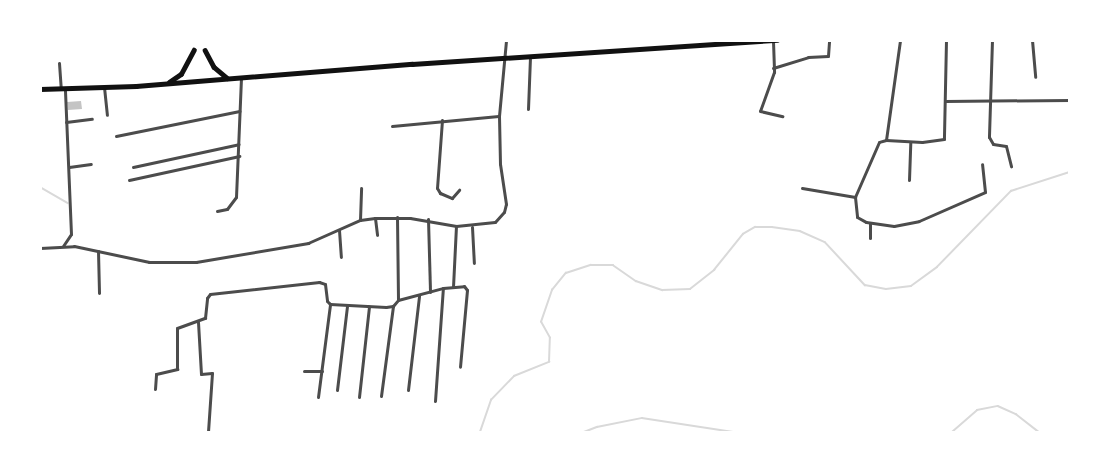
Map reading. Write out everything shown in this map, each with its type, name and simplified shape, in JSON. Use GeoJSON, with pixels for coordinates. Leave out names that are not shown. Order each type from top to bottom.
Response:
{"type":"FeatureCollection","features":[{"type":"Feature","properties":{"kind":"highway"},"geometry":{"type":"LineString","coordinates":[[40,89],[167,84],[530,56],[777,40]]}},
{"type":"Feature","properties":{"kind":"highway"},"geometry":{"type":"LineString","coordinates":[[167,84],[181,74],[194,50]]}},
{"type":"Feature","properties":{"kind":"highway"},"geometry":{"type":"LineString","coordinates":[[205,50],[214,67],[228,79]]}},
{"type":"Feature","properties":{"kind":"street"},"geometry":{"type":"LineString","coordinates":[[40,248],[63,247],[98,251],[149,262],[196,262],[308,243],[360,220],[397,217],[428,219],[456,226],[472,227],[495,222],[504,212],[499,116],[506,40]]}},
{"type":"Feature","properties":{"kind":"street"},"geometry":{"type":"LineString","coordinates":[[773,68],[808,57],[828,56],[829,40]]}},
{"type":"Feature","properties":{"kind":"street"},"geometry":{"type":"LineString","coordinates":[[886,140],[900,40]]}},
{"type":"Feature","properties":{"kind":"street"},"geometry":{"type":"LineString","coordinates":[[946,40],[944,139],[879,142],[855,197],[858,217],[870,223],[894,226],[908,224],[985,192],[982,164]]}},
{"type":"Feature","properties":{"kind":"street"},"geometry":{"type":"LineString","coordinates":[[992,40],[990,140],[993,144],[1006,146],[1011,166]]}},
{"type":"Feature","properties":{"kind":"street"},"geometry":{"type":"LineString","coordinates":[[1032,40],[1035,77]]}},
{"type":"Feature","properties":{"kind":"street"},"geometry":{"type":"LineString","coordinates":[[773,41],[771,86],[760,111],[782,116]]}},
{"type":"Feature","properties":{"kind":"street"},"geometry":{"type":"LineString","coordinates":[[528,109],[530,56]]}},
{"type":"Feature","properties":{"kind":"street"},"geometry":{"type":"LineString","coordinates":[[59,63],[66,122],[71,234],[63,247]]}},
{"type":"Feature","properties":{"kind":"street"},"geometry":{"type":"LineString","coordinates":[[217,211],[227,209],[236,197],[241,77]]}},
{"type":"Feature","properties":{"kind":"street"},"geometry":{"type":"LineString","coordinates":[[104,87],[107,115]]}},
{"type":"Feature","properties":{"kind":"street"},"geometry":{"type":"LineString","coordinates":[[945,101],[1070,100]]}},
{"type":"Feature","properties":{"kind":"street"},"geometry":{"type":"LineString","coordinates":[[116,136],[240,111]]}},
{"type":"Feature","properties":{"kind":"street"},"geometry":{"type":"LineString","coordinates":[[392,126],[499,116]]}},
{"type":"Feature","properties":{"kind":"street"},"geometry":{"type":"LineString","coordinates":[[66,122],[92,119]]}},
{"type":"Feature","properties":{"kind":"street"},"geometry":{"type":"LineString","coordinates":[[442,120],[437,188],[440,193],[451,198],[459,190]]}},
{"type":"Feature","properties":{"kind":"street"},"geometry":{"type":"LineString","coordinates":[[909,180],[910,142]]}},
{"type":"Feature","properties":{"kind":"street"},"geometry":{"type":"LineString","coordinates":[[133,167],[239,144]]}},
{"type":"Feature","properties":{"kind":"street"},"geometry":{"type":"LineString","coordinates":[[129,180],[239,156]]}},
{"type":"Feature","properties":{"kind":"street"},"geometry":{"type":"LineString","coordinates":[[69,167],[91,164]]}},
{"type":"Feature","properties":{"kind":"street"},"geometry":{"type":"LineString","coordinates":[[360,220],[361,188]]}},
{"type":"Feature","properties":{"kind":"street"},"geometry":{"type":"LineString","coordinates":[[802,188],[855,197]]}},
{"type":"Feature","properties":{"kind":"street"},"geometry":{"type":"LineString","coordinates":[[397,217],[398,300]]}},
{"type":"Feature","properties":{"kind":"street"},"geometry":{"type":"LineString","coordinates":[[375,218],[377,235]]}},
{"type":"Feature","properties":{"kind":"street"},"geometry":{"type":"LineString","coordinates":[[428,219],[430,292]]}},
{"type":"Feature","properties":{"kind":"street"},"geometry":{"type":"LineString","coordinates":[[870,223],[870,238]]}},
{"type":"Feature","properties":{"kind":"street"},"geometry":{"type":"LineString","coordinates":[[453,287],[456,226]]}},
{"type":"Feature","properties":{"kind":"street"},"geometry":{"type":"LineString","coordinates":[[472,227],[474,263]]}},
{"type":"Feature","properties":{"kind":"street"},"geometry":{"type":"LineString","coordinates":[[339,230],[341,257]]}},
{"type":"Feature","properties":{"kind":"street"},"geometry":{"type":"LineString","coordinates":[[98,251],[99,293]]}},
{"type":"Feature","properties":{"kind":"street"},"geometry":{"type":"LineString","coordinates":[[155,389],[156,374],[177,369],[177,328],[198,322],[207,316],[207,298],[218,293],[319,282],[325,284],[328,303],[318,397]]}},
{"type":"Feature","properties":{"kind":"street"},"geometry":{"type":"LineString","coordinates":[[381,396],[393,306],[398,300],[443,288],[464,286],[467,290],[460,367]]}},
{"type":"Feature","properties":{"kind":"street"},"geometry":{"type":"LineString","coordinates":[[435,401],[443,288]]}},
{"type":"Feature","properties":{"kind":"street"},"geometry":{"type":"LineString","coordinates":[[408,390],[418,296]]}},
{"type":"Feature","properties":{"kind":"street"},"geometry":{"type":"LineString","coordinates":[[328,303],[347,306],[393,306]]}},
{"type":"Feature","properties":{"kind":"street"},"geometry":{"type":"LineString","coordinates":[[337,390],[347,306]]}},
{"type":"Feature","properties":{"kind":"street"},"geometry":{"type":"LineString","coordinates":[[359,397],[369,307]]}},
{"type":"Feature","properties":{"kind":"street"},"geometry":{"type":"LineString","coordinates":[[198,322],[201,374],[212,373],[208,432]]}},
{"type":"Feature","properties":{"kind":"street"},"geometry":{"type":"LineString","coordinates":[[304,371],[322,370]]}},
{"type":"Feature","properties":{"kind":"building"},"geometry":{"type":"Polygon","coordinates":[[[81,101],[82,109],[68,110],[67,102],[81,101]]]}},
{"type":"Feature","properties":{"kind":"waterway"},"geometry":{"type":"LineString","coordinates":[[480,432],[491,400],[514,376],[549,362],[550,338],[541,322],[552,290],[566,273],[591,265],[613,265],[636,281],[662,290],[690,289],[714,270],[743,234],[755,227],[772,227],[800,231],[825,242],[865,285],[886,289],[911,286],[937,267],[1011,191],[1070,172]]}},
{"type":"Feature","properties":{"kind":"waterway"},"geometry":{"type":"LineString","coordinates":[[40,187],[68,203]]}},
{"type":"Feature","properties":{"kind":"waterway"},"geometry":{"type":"LineString","coordinates":[[952,432],[977,410],[998,406],[1016,414],[1039,432]]}},
{"type":"Feature","properties":{"kind":"waterway"},"geometry":{"type":"LineString","coordinates":[[584,432],[597,427],[642,418],[733,432]]}}]}
